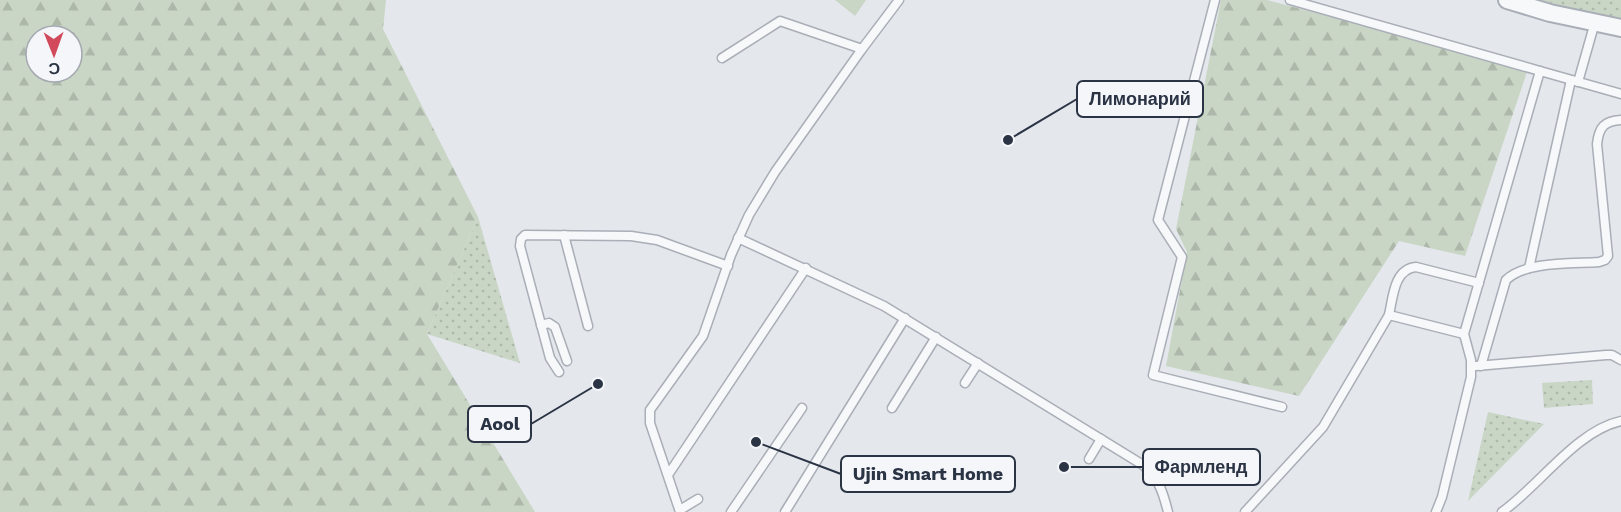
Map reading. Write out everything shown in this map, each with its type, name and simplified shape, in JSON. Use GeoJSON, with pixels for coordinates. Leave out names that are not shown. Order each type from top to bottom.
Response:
{"type":"FeatureCollection","features":[{"type":"Feature","properties":{"kind":"street"},"geometry":{"type":"LineString","coordinates":[[1507,0],[1550,13],[1621,28]]}},
{"type":"Feature","properties":{"kind":"lane"},"geometry":{"type":"LineString","coordinates":[[698,499],[680,511],[650,423],[651,410],[703,336],[738,238],[775,172],[899,0]]}},
{"type":"Feature","properties":{"kind":"lane"},"geometry":{"type":"LineString","coordinates":[[1215,0],[1158,220],[1182,257],[1153,375],[1282,407]]}},
{"type":"Feature","properties":{"kind":"lane"},"geometry":{"type":"LineString","coordinates":[[1290,0],[1621,94]]}},
{"type":"Feature","properties":{"kind":"lane"},"geometry":{"type":"LineString","coordinates":[[722,58],[780,21],[862,50]]}},
{"type":"Feature","properties":{"kind":"lane"},"geometry":{"type":"LineString","coordinates":[[1529,268],[1574,81],[1595,22]]}},
{"type":"Feature","properties":{"kind":"lane"},"geometry":{"type":"LineString","coordinates":[[1436,512],[1445,486],[1471,377],[1464,334],[1540,71]]}},
{"type":"Feature","properties":{"kind":"lane"},"geometry":{"type":"LineString","coordinates":[[1481,366],[1506,280],[1514,273],[1529,268],[1599,262],[1608,256],[1597,144],[1598,134],[1603,126],[1610,120],[1621,120]]}},
{"type":"Feature","properties":{"kind":"lane"},"geometry":{"type":"LineString","coordinates":[[559,372],[551,361],[541,325],[520,242],[523,237],[529,234],[648,238],[728,266]]}},
{"type":"Feature","properties":{"kind":"lane"},"geometry":{"type":"LineString","coordinates":[[564,235],[588,326]]}},
{"type":"Feature","properties":{"kind":"lane"},"geometry":{"type":"LineString","coordinates":[[738,238],[874,300],[1143,465],[1153,473],[1163,489],[1168,512]]}},
{"type":"Feature","properties":{"kind":"lane"},"geometry":{"type":"LineString","coordinates":[[1245,512],[1323,427],[1389,315],[1401,273],[1407,268],[1416,267],[1479,283]]}},
{"type":"Feature","properties":{"kind":"lane"},"geometry":{"type":"LineString","coordinates":[[668,475],[806,268]]}},
{"type":"Feature","properties":{"kind":"lane"},"geometry":{"type":"LineString","coordinates":[[1389,315],[1464,334]]}},
{"type":"Feature","properties":{"kind":"lane"},"geometry":{"type":"LineString","coordinates":[[785,512],[905,318]]}},
{"type":"Feature","properties":{"kind":"lane"},"geometry":{"type":"LineString","coordinates":[[541,325],[549,323],[555,327],[567,361]]}},
{"type":"Feature","properties":{"kind":"lane"},"geometry":{"type":"LineString","coordinates":[[892,408],[936,337]]}},
{"type":"Feature","properties":{"kind":"lane"},"geometry":{"type":"LineString","coordinates":[[1471,367],[1606,355],[1612,355],[1621,360]]}},
{"type":"Feature","properties":{"kind":"lane"},"geometry":{"type":"LineString","coordinates":[[965,383],[978,363]]}},
{"type":"Feature","properties":{"kind":"lane"},"geometry":{"type":"LineString","coordinates":[[731,512],[802,408]]}},
{"type":"Feature","properties":{"kind":"lane"},"geometry":{"type":"LineString","coordinates":[[1502,512],[1587,436],[1602,427],[1621,421]]}},
{"type":"Feature","properties":{"kind":"lane"},"geometry":{"type":"LineString","coordinates":[[1089,459],[1101,439]]}},
{"type":"Feature","properties":{"kind":"green space"},"geometry":{"type":"Polygon","coordinates":[[[0,0],[386,0],[383,29],[478,217],[427,334],[535,512],[0,512],[0,0]]]}},
{"type":"Feature","properties":{"kind":"green space"},"geometry":{"type":"Polygon","coordinates":[[[835,0],[866,0],[855,16],[835,0]]]}},
{"type":"Feature","properties":{"kind":"green space"},"geometry":{"type":"Polygon","coordinates":[[[1221,0],[1267,0],[1528,69],[1465,256],[1399,241],[1299,396],[1166,366],[1187,252],[1176,229],[1221,0]]]}},
{"type":"Feature","properties":{"kind":"green space"},"geometry":{"type":"Polygon","coordinates":[[[1538,0],[1621,0],[1621,20],[1538,0]]]}},
{"type":"Feature","properties":{"kind":"green space"},"geometry":{"type":"Polygon","coordinates":[[[478,217],[520,363],[427,334],[478,217]]]}},
{"type":"Feature","properties":{"kind":"green space"},"geometry":{"type":"Polygon","coordinates":[[[1592,380],[1593,404],[1544,408],[1542,383],[1592,380]]]}},
{"type":"Feature","properties":{"kind":"green space"},"geometry":{"type":"Polygon","coordinates":[[[1488,412],[1544,424],[1468,501],[1488,412]]]}},
{"type":"Feature","properties":{"kind":"place","name":"Лимонарий"},"geometry":{"type":"Point","coordinates":[1008,140]}},
{"type":"Feature","properties":{"kind":"place","name":"Aool"},"geometry":{"type":"Point","coordinates":[598,384]}},
{"type":"Feature","properties":{"kind":"place","name":"Ujin Smart Home"},"geometry":{"type":"Point","coordinates":[756,442]}},
{"type":"Feature","properties":{"kind":"place","name":"Фармленд"},"geometry":{"type":"Point","coordinates":[1064,467]}}]}
